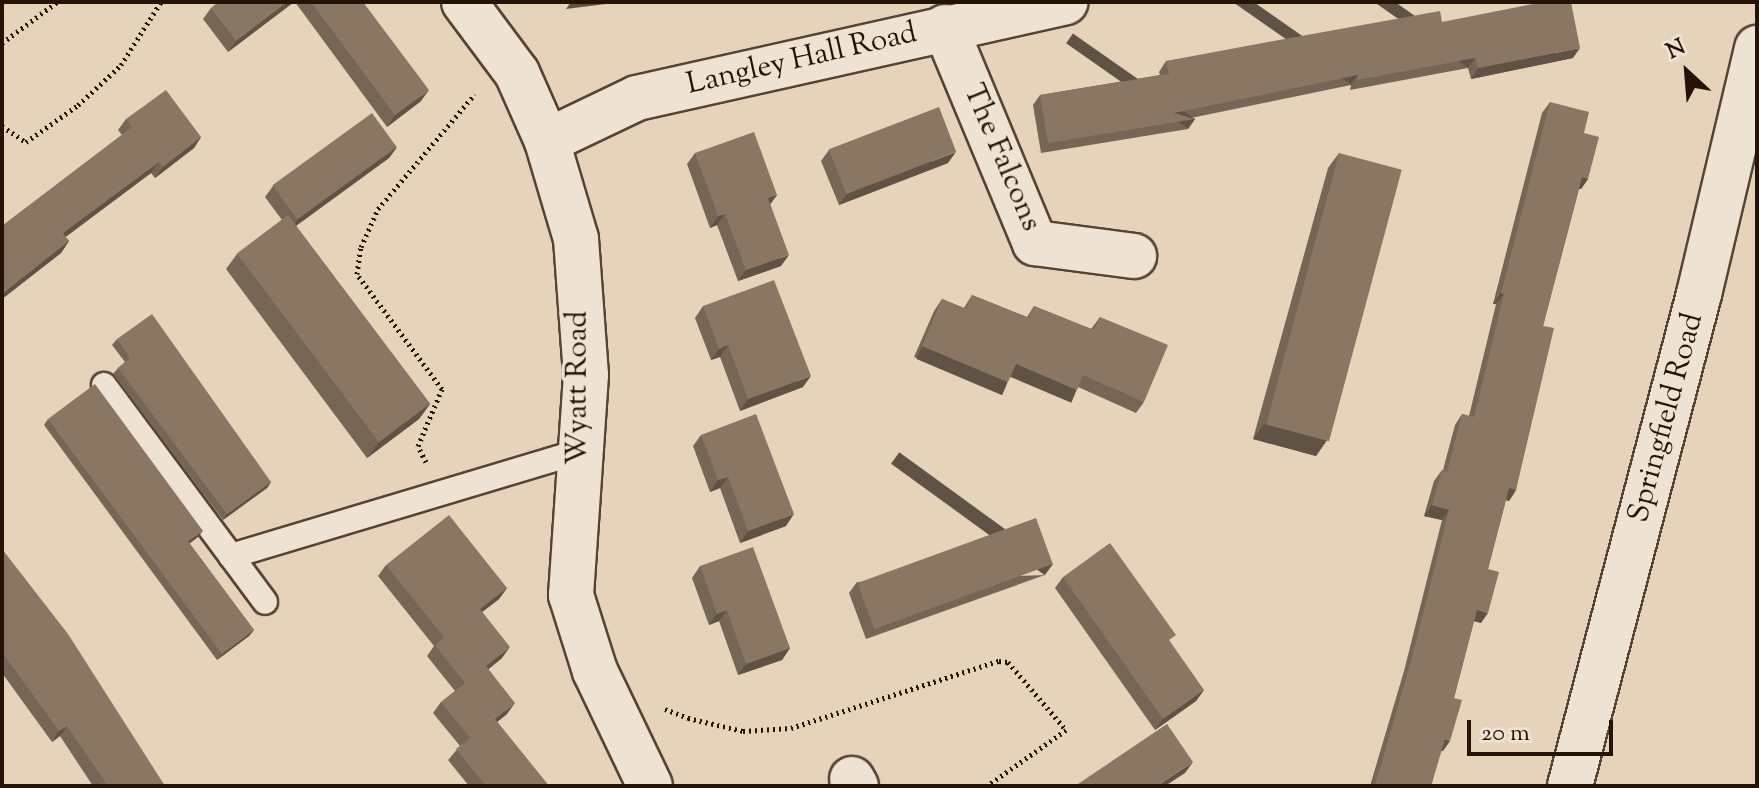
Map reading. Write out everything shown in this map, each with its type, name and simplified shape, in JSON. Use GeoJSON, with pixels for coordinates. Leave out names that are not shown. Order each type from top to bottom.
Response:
{"type":"FeatureCollection","features":[{"type":"Feature","properties":{"kind":"street","name":"Wyatt Road"},"geometry":{"type":"LineString","coordinates":[[464,2],[517,73],[547,141],[576,239],[586,375],[571,595],[595,671],[650,786]]}},
{"type":"Feature","properties":{"kind":"street","name":"Langley Hall Road"},"geometry":{"type":"LineString","coordinates":[[547,141],[637,98],[1065,2]]}},
{"type":"Feature","properties":{"kind":"street","name":"The Falcons"},"geometry":{"type":"LineString","coordinates":[[945,27],[1035,243],[1134,256]]}},
{"type":"Feature","properties":{"kind":"street","name":"Springfield Road"},"geometry":{"type":"LineString","coordinates":[[1570,786],[1699,294],[1757,48]]}},
{"type":"Feature","properties":{"kind":"lane"},"geometry":{"type":"LineString","coordinates":[[104,385],[265,602]]}},
{"type":"Feature","properties":{"kind":"lane"},"geometry":{"type":"LineString","coordinates":[[231,556],[581,451]]}},
{"type":"Feature","properties":{"kind":"path"},"geometry":{"type":"LineString","coordinates":[[2,43],[57,2]]}},
{"type":"Feature","properties":{"kind":"path"},"geometry":{"type":"LineString","coordinates":[[2,126],[26,142],[78,105],[121,65],[161,2]]}},
{"type":"Feature","properties":{"kind":"path"},"geometry":{"type":"LineString","coordinates":[[443,492],[418,446],[442,389],[357,274],[361,247],[378,209],[506,58]]}},
{"type":"Feature","properties":{"kind":"path"},"geometry":{"type":"LineString","coordinates":[[661,707],[688,718],[743,731],[791,728],[999,661],[1008,662],[1066,730],[987,786]]}},
{"type":"Feature","properties":{"kind":"building"},"geometry":{"type":"Polygon","coordinates":[[[218,2],[287,2],[236,41],[211,8],[218,2]]]}},
{"type":"Feature","properties":{"kind":"building"},"geometry":{"type":"Polygon","coordinates":[[[311,2],[363,2],[429,90],[395,115],[311,2]]]}},
{"type":"Feature","properties":{"kind":"building"},"geometry":{"type":"Polygon","coordinates":[[[1543,2],[1571,2],[1580,48],[1478,68],[1475,58],[1357,80],[1358,75],[1174,113],[1195,119],[1048,143],[1040,95],[1169,74],[1166,61],[1268,42],[1440,11],[1442,22],[1543,2]]]}},
{"type":"Feature","properties":{"kind":"building"},"geometry":{"type":"Polygon","coordinates":[[[166,90],[201,137],[163,167],[159,162],[63,233],[69,241],[2,294],[2,226],[132,127],[126,119],[166,90]]]}},
{"type":"Feature","properties":{"kind":"building"},"geometry":{"type":"Polygon","coordinates":[[[1550,102],[1589,112],[1584,133],[1599,137],[1588,179],[1582,177],[1543,326],[1554,328],[1516,490],[1509,488],[1488,569],[1499,572],[1488,613],[1477,610],[1454,698],[1462,700],[1450,741],[1445,739],[1431,786],[1375,785],[1411,661],[1449,510],[1432,505],[1442,470],[1447,472],[1462,414],[1474,417],[1504,294],[1501,293],[1550,102]]]}},
{"type":"Feature","properties":{"kind":"building"},"geometry":{"type":"Polygon","coordinates":[[[939,107],[956,152],[846,194],[829,149],[939,107]]]}},
{"type":"Feature","properties":{"kind":"building"},"geometry":{"type":"Polygon","coordinates":[[[372,113],[397,147],[297,219],[272,185],[372,113]]]}},
{"type":"Feature","properties":{"kind":"building"},"geometry":{"type":"Polygon","coordinates":[[[754,132],[777,195],[768,198],[789,255],[746,270],[725,214],[718,216],[695,153],[754,132]]]}},
{"type":"Feature","properties":{"kind":"building"},"geometry":{"type":"Polygon","coordinates":[[[1339,153],[1402,170],[1329,441],[1266,424],[1339,153]]]}},
{"type":"Feature","properties":{"kind":"building"},"geometry":{"type":"Polygon","coordinates":[[[288,215],[430,403],[379,442],[237,254],[288,215]]]}},
{"type":"Feature","properties":{"kind":"building"},"geometry":{"type":"Polygon","coordinates":[[[774,280],[811,376],[748,399],[728,345],[719,349],[703,306],[774,280]]]}},
{"type":"Feature","properties":{"kind":"building"},"geometry":{"type":"Polygon","coordinates":[[[972,295],[1029,318],[1034,306],[1094,330],[1100,317],[1168,345],[1144,402],[1083,375],[1077,390],[1016,364],[1008,382],[922,346],[942,299],[966,309],[972,295]]]}},
{"type":"Feature","properties":{"kind":"building"},"geometry":{"type":"Polygon","coordinates":[[[152,314],[271,482],[227,514],[118,368],[130,358],[117,339],[152,314]]]}},
{"type":"Feature","properties":{"kind":"building"},"geometry":{"type":"Polygon","coordinates":[[[95,384],[203,531],[188,541],[254,630],[222,654],[48,419],[95,384]]]}},
{"type":"Feature","properties":{"kind":"building"},"geometry":{"type":"Polygon","coordinates":[[[756,414],[794,514],[748,531],[728,477],[718,480],[701,435],[756,414]]]}},
{"type":"Feature","properties":{"kind":"building"},"geometry":{"type":"Polygon","coordinates":[[[449,515],[507,588],[480,609],[510,647],[486,666],[515,703],[495,719],[549,786],[486,786],[456,749],[470,738],[441,702],[465,683],[435,645],[444,637],[386,565],[449,515]]]}},
{"type":"Feature","properties":{"kind":"building"},"geometry":{"type":"Polygon","coordinates":[[[1036,518],[1053,564],[874,629],[857,583],[1036,518]]]}},
{"type":"Feature","properties":{"kind":"building"},"geometry":{"type":"Polygon","coordinates":[[[1110,543],[1176,635],[1169,640],[1204,690],[1163,719],[1063,577],[1110,543]]]}},
{"type":"Feature","properties":{"kind":"building"},"geometry":{"type":"Polygon","coordinates":[[[753,547],[790,648],[746,664],[727,610],[717,614],[700,566],[753,547]]]}},
{"type":"Feature","properties":{"kind":"building"},"geometry":{"type":"Polygon","coordinates":[[[2,549],[68,634],[165,786],[108,786],[67,726],[59,731],[2,652],[2,549]]]}},
{"type":"Feature","properties":{"kind":"building"},"geometry":{"type":"Polygon","coordinates":[[[1167,724],[1193,762],[1157,786],[1075,786],[1167,724]]]}}]}
